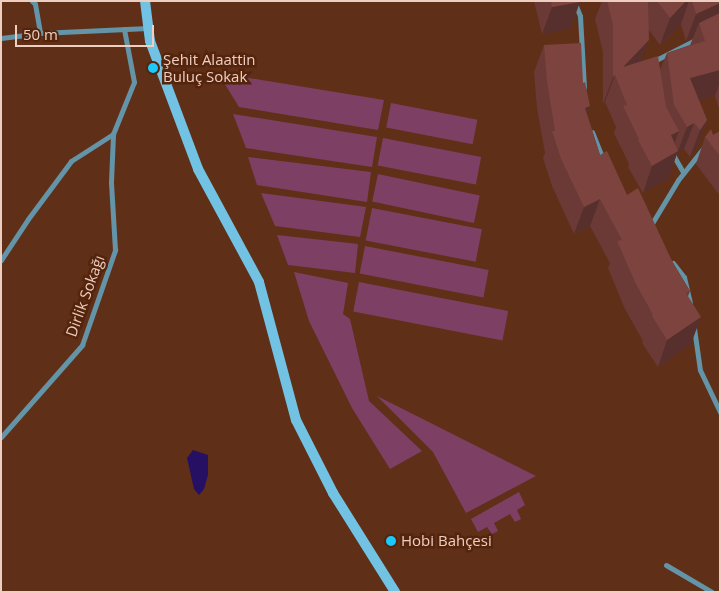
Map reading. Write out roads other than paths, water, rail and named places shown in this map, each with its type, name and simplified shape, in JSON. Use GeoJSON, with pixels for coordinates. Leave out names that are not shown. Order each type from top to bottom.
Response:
{"type":"FeatureCollection","features":[{"type":"Feature","properties":{"kind":"street"},"geometry":{"type":"LineString","coordinates":[[32,1],[35,4],[40,34]]}},
{"type":"Feature","properties":{"kind":"street"},"geometry":{"type":"LineString","coordinates":[[145,1],[150,41],[198,169],[260,282],[296,420],[334,494],[395,592]]}},
{"type":"Feature","properties":{"kind":"street"},"geometry":{"type":"LineString","coordinates":[[574,1],[580,16],[584,90]]}},
{"type":"Feature","properties":{"kind":"street"},"geometry":{"type":"LineString","coordinates":[[1,38],[148,28]]}},
{"type":"Feature","properties":{"kind":"street","name":"Dirlik Sokağı"},"geometry":{"type":"LineString","coordinates":[[1,437],[82,345],[115,250],[111,182],[113,134],[134,82],[124,29]]}},
{"type":"Feature","properties":{"kind":"street"},"geometry":{"type":"LineString","coordinates":[[650,63],[702,38]]}},
{"type":"Feature","properties":{"kind":"street"},"geometry":{"type":"LineString","coordinates":[[589,126],[606,167]]}},
{"type":"Feature","properties":{"kind":"street"},"geometry":{"type":"LineString","coordinates":[[1,260],[28,219],[71,161],[113,134]]}},
{"type":"Feature","properties":{"kind":"street"},"geometry":{"type":"LineString","coordinates":[[642,222],[648,230],[683,172],[702,148],[711,143]]}},
{"type":"Feature","properties":{"kind":"street"},"geometry":{"type":"LineString","coordinates":[[670,149],[683,172]]}},
{"type":"Feature","properties":{"kind":"street"},"geometry":{"type":"LineString","coordinates":[[666,254],[684,278],[692,313]]}},
{"type":"Feature","properties":{"kind":"street"},"geometry":{"type":"LineString","coordinates":[[694,323],[700,370],[720,412]]}},
{"type":"Feature","properties":{"kind":"street"},"geometry":{"type":"LineString","coordinates":[[666,565],[712,592]]}},
{"type":"Feature","properties":{"kind":"place","name":"Şehit Alaattin Buluç Sokak"},"geometry":{"type":"Point","coordinates":[153,68]}},
{"type":"Feature","properties":{"kind":"place","name":"Hobi Bahçesi"},"geometry":{"type":"Point","coordinates":[391,541]}}]}
